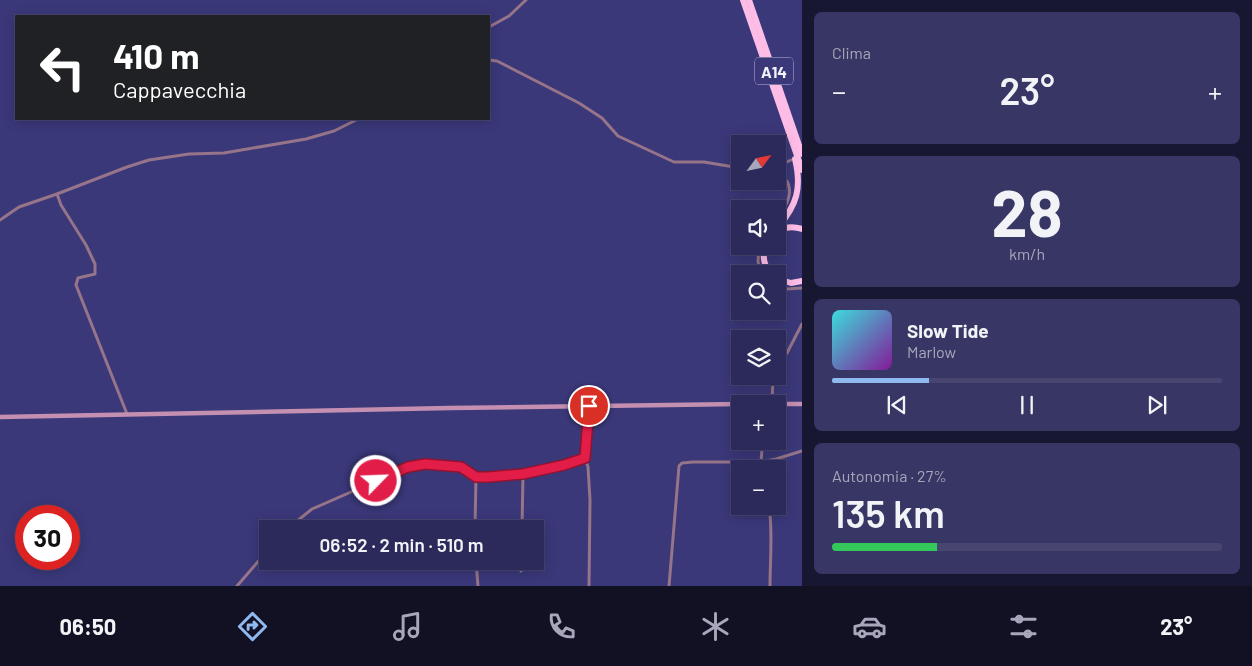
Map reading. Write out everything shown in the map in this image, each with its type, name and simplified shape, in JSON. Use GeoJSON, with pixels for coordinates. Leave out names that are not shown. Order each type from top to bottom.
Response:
{"type":"FeatureCollection","features":[{"type":"Feature","properties":{"kind":"highway","name":"A14"},"geometry":{"type":"LineString","coordinates":[[743,0],[802,170]]}},
{"type":"Feature","properties":{"kind":"highway","name":"A14"},"geometry":{"type":"LineString","coordinates":[[748,0],[802,153]]}},
{"type":"Feature","properties":{"kind":"highway"},"geometry":{"type":"LineString","coordinates":[[786,217],[798,186],[797,169],[790,136]]}},
{"type":"Feature","properties":{"kind":"highway"},"geometry":{"type":"LineString","coordinates":[[786,228],[802,229]]}},
{"type":"Feature","properties":{"kind":"highway"},"geometry":{"type":"LineString","coordinates":[[786,282],[802,281]]}},
{"type":"Feature","properties":{"kind":"main road"},"geometry":{"type":"LineString","coordinates":[[0,417],[731,404]]}},
{"type":"Feature","properties":{"kind":"main road"},"geometry":{"type":"LineString","coordinates":[[786,404],[802,404]]}},
{"type":"Feature","properties":{"kind":"street"},"geometry":{"type":"LineString","coordinates":[[490,26],[509,16],[526,0]]}},
{"type":"Feature","properties":{"kind":"street"},"geometry":{"type":"LineString","coordinates":[[490,60],[497,61],[580,103],[602,118],[618,136],[674,162],[704,162],[731,166]]}},
{"type":"Feature","properties":{"kind":"street"},"geometry":{"type":"LineString","coordinates":[[0,220],[19,207],[149,160],[189,154],[224,153],[306,140],[334,132],[356,120]]}},
{"type":"Feature","properties":{"kind":"street"},"geometry":{"type":"LineString","coordinates":[[786,162],[791,160]]}},
{"type":"Feature","properties":{"kind":"street"},"geometry":{"type":"LineString","coordinates":[[786,181],[789,184],[790,191],[786,204]]}},
{"type":"Feature","properties":{"kind":"street"},"geometry":{"type":"LineString","coordinates":[[57,194],[61,206],[86,245],[95,264],[95,274],[78,278],[76,285],[127,414]]}},
{"type":"Feature","properties":{"kind":"street"},"geometry":{"type":"LineString","coordinates":[[786,289],[802,288]]}},
{"type":"Feature","properties":{"kind":"street"},"geometry":{"type":"LineString","coordinates":[[786,354],[802,324]]}},
{"type":"Feature","properties":{"kind":"street"},"geometry":{"type":"LineString","coordinates":[[589,406],[585,458],[588,467],[590,500],[589,586]]}},
{"type":"Feature","properties":{"kind":"street"},"geometry":{"type":"LineString","coordinates":[[771,460],[802,451]]}},
{"type":"Feature","properties":{"kind":"street"},"geometry":{"type":"LineString","coordinates":[[298,520],[312,509],[408,467],[425,464],[461,467],[476,477],[523,474],[564,465],[585,458]]}},
{"type":"Feature","properties":{"kind":"street"},"geometry":{"type":"LineString","coordinates":[[669,586],[679,466],[682,463],[694,462],[731,462]]}},
{"type":"Feature","properties":{"kind":"street"},"geometry":{"type":"LineString","coordinates":[[522,520],[523,474]]}},
{"type":"Feature","properties":{"kind":"street"},"geometry":{"type":"LineString","coordinates":[[475,520],[476,477]]}},
{"type":"Feature","properties":{"kind":"street"},"geometry":{"type":"LineString","coordinates":[[770,515],[770,586]]}},
{"type":"Feature","properties":{"kind":"street"},"geometry":{"type":"LineString","coordinates":[[237,586],[259,560]]}},
{"type":"Feature","properties":{"kind":"street"},"geometry":{"type":"LineString","coordinates":[[477,570],[478,586]]}},
{"type":"Feature","properties":{"kind":"route"},"geometry":{"type":"LineString","coordinates":[[376,481],[408,467],[425,464],[461,467],[476,477],[488,477],[523,474],[564,465],[585,458],[589,406]]}}]}
